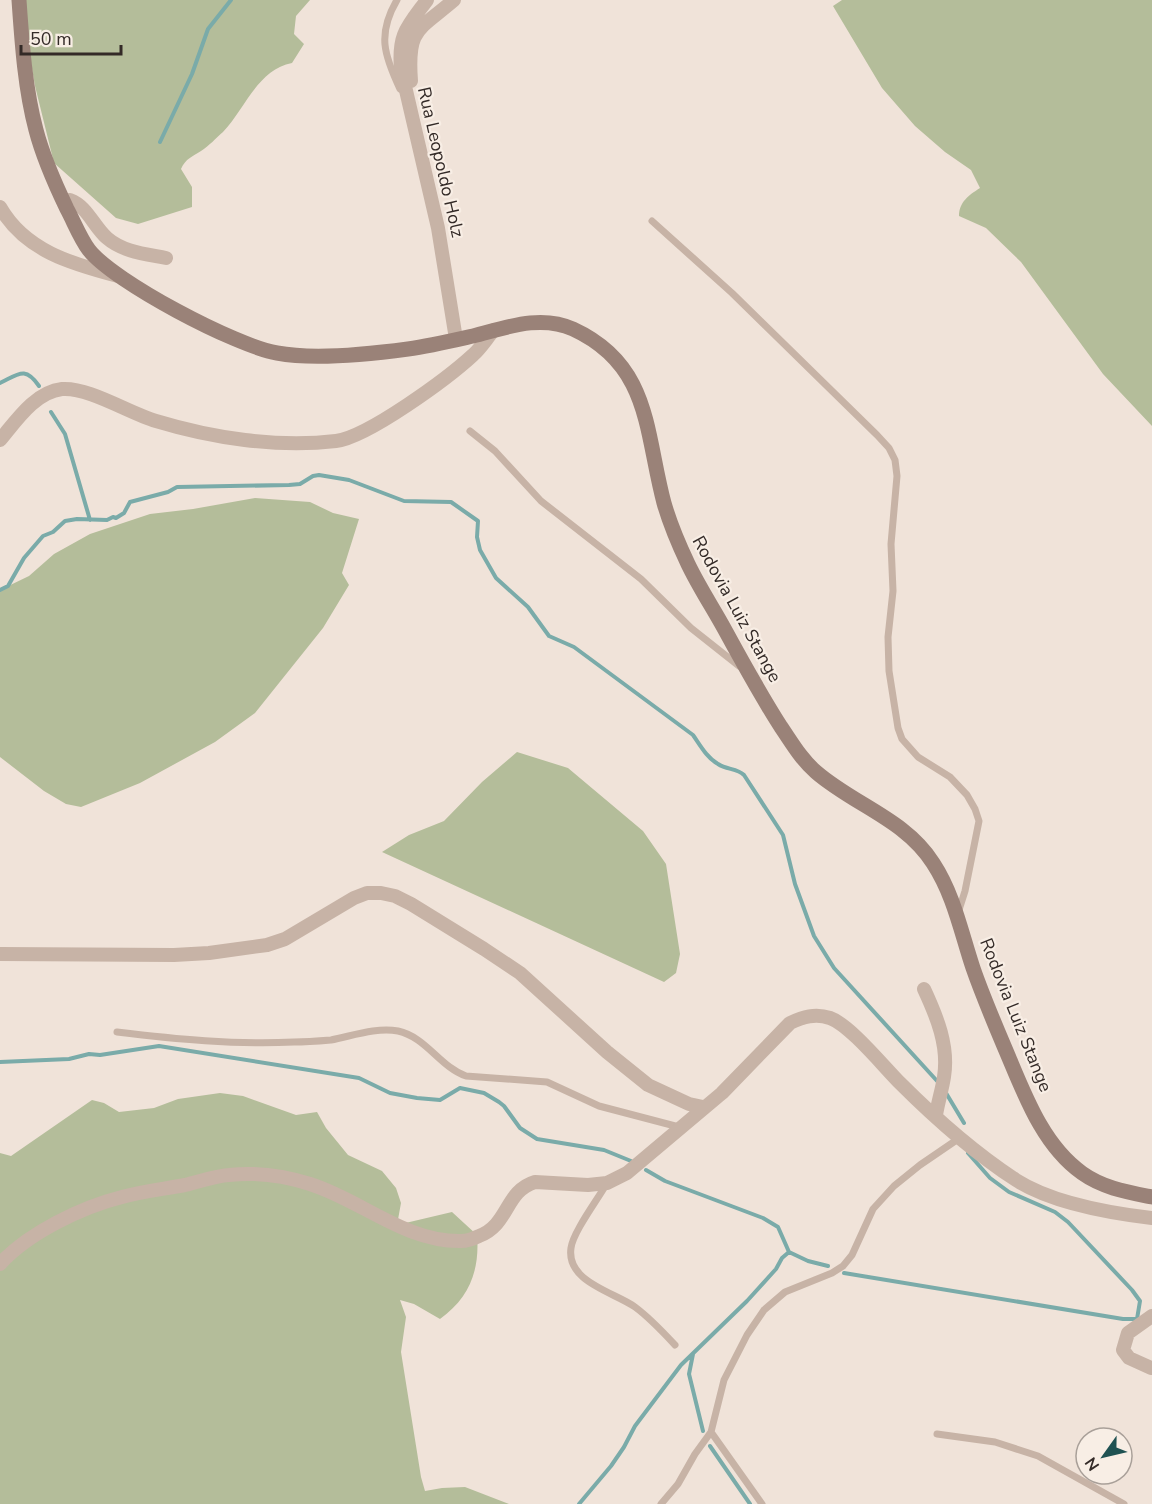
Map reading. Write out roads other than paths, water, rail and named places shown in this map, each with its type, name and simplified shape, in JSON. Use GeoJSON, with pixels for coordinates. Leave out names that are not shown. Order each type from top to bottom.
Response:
{"type":"FeatureCollection","features":[{"type":"Feature","properties":{"kind":"street","name":"Rodovia Luiz Stange"},"geometry":{"type":"LineString","coordinates":[[19,0],[31,108],[43,154],[64,202],[89,249],[120,276],[196,321],[275,353],[307,355],[379,353],[456,339],[518,324],[549,322],[593,340],[616,360],[635,386],[644,407],[665,507],[674,534],[690,568],[749,673],[797,751],[813,769],[842,791],[904,830],[917,841],[934,864],[957,915],[974,970],[1017,1077],[1036,1117],[1055,1146],[1067,1161],[1084,1174],[1108,1187],[1152,1197]]}},
{"type":"Feature","properties":{"kind":"street","name":"Rua Leopoldo Holz"},"geometry":{"type":"LineString","coordinates":[[427,0],[404,30],[399,47],[401,69],[438,228],[456,339]]}},
{"type":"Feature","properties":{"kind":"street"},"geometry":{"type":"LineString","coordinates":[[414,118],[410,67],[411,47],[417,31],[432,15],[453,0]]}},
{"type":"Feature","properties":{"kind":"street"},"geometry":{"type":"LineString","coordinates":[[64,202],[70,200],[76,202],[93,224],[118,246],[166,258]]}},
{"type":"Feature","properties":{"kind":"street"},"geometry":{"type":"LineString","coordinates":[[1,211],[16,230],[31,243],[89,268],[120,276]]}},
{"type":"Feature","properties":{"kind":"street"},"geometry":{"type":"LineString","coordinates":[[0,440],[29,406],[50,393],[69,389],[83,392],[154,420],[201,432],[285,442],[337,441],[370,427],[450,374],[475,353],[494,330]]}},
{"type":"Feature","properties":{"kind":"street"},"geometry":{"type":"LineString","coordinates":[[0,954],[174,955],[267,945],[285,939],[354,898],[367,893],[381,893],[411,904],[520,974],[607,1052],[648,1085],[689,1104],[703,1107]]}},
{"type":"Feature","properties":{"kind":"street"},"geometry":{"type":"LineString","coordinates":[[924,989],[937,1018],[944,1046],[945,1077],[936,1115]]}},
{"type":"Feature","properties":{"kind":"street"},"geometry":{"type":"LineString","coordinates":[[0,1264],[8,1255],[40,1232],[82,1212],[121,1197],[228,1174],[287,1178],[312,1184],[415,1233],[436,1240],[464,1242],[496,1227],[519,1190],[535,1182],[588,1185],[607,1183],[627,1173],[722,1093],[790,1023],[815,1015],[831,1018],[845,1028],[902,1085],[961,1137],[1017,1180],[1045,1194],[1100,1210],[1152,1218]]}},
{"type":"Feature","properties":{"kind":"street"},"geometry":{"type":"LineString","coordinates":[[1152,1316],[1128,1333],[1123,1350],[1129,1358],[1152,1368]]}},
{"type":"Feature","properties":{"kind":"lane"},"geometry":{"type":"LineString","coordinates":[[397,0],[387,17],[385,41],[388,62],[414,118]]}},
{"type":"Feature","properties":{"kind":"lane"},"geometry":{"type":"LineString","coordinates":[[652,221],[732,293],[877,435],[895,459],[897,476],[891,544],[893,591],[888,637],[891,698],[902,739],[918,757],[950,777],[967,795],[979,821],[965,891],[957,915]]}},
{"type":"Feature","properties":{"kind":"lane"},"geometry":{"type":"LineString","coordinates":[[470,431],[495,451],[541,501],[641,579],[692,628],[749,673]]}},
{"type":"Feature","properties":{"kind":"lane"},"geometry":{"type":"LineString","coordinates":[[117,1032],[232,1043],[266,1043],[328,1040],[366,1033],[398,1031],[417,1040],[455,1072],[466,1076],[547,1082],[599,1106],[679,1127]]}},
{"type":"Feature","properties":{"kind":"lane"},"geometry":{"type":"LineString","coordinates":[[662,1504],[678,1484],[711,1432],[724,1380],[747,1335],[764,1310],[785,1292],[843,1266],[852,1255],[873,1209],[894,1186],[961,1137]]}},
{"type":"Feature","properties":{"kind":"lane"},"geometry":{"type":"LineString","coordinates":[[607,1183],[576,1235],[571,1248],[575,1269],[584,1278],[648,1316],[675,1345]]}},
{"type":"Feature","properties":{"kind":"lane"},"geometry":{"type":"LineString","coordinates":[[711,1432],[762,1504]]}},
{"type":"Feature","properties":{"kind":"lane"},"geometry":{"type":"LineString","coordinates":[[937,1434],[995,1442],[1038,1456],[1124,1504]]}},
{"type":"Feature","properties":{"kind":"waterway"},"geometry":{"type":"LineString","coordinates":[[160,142],[192,74],[208,29],[231,0]]}},
{"type":"Feature","properties":{"kind":"waterway"},"geometry":{"type":"LineString","coordinates":[[0,383],[17,375],[26,374],[39,386]]}},
{"type":"Feature","properties":{"kind":"waterway"},"geometry":{"type":"LineString","coordinates":[[51,412],[65,434],[90,520]]}},
{"type":"Feature","properties":{"kind":"waterway"},"geometry":{"type":"LineString","coordinates":[[0,590],[8,586],[24,558],[43,536],[53,532],[65,521],[116,518],[124,513],[130,502],[168,492],[177,487],[289,485],[300,484],[319,475],[349,480],[404,501],[451,502],[478,521],[477,537],[480,550],[496,578],[528,607],[549,636],[574,647],[693,735],[710,758],[721,766],[744,775],[783,835],[795,884],[814,936],[834,968],[938,1082]]}},
{"type":"Feature","properties":{"kind":"waterway"},"geometry":{"type":"LineString","coordinates":[[0,1062],[69,1059],[89,1054],[100,1055],[159,1046],[359,1078],[390,1093],[417,1098],[440,1100],[460,1088],[484,1093],[499,1102],[520,1128],[537,1139],[604,1150],[631,1161]]}},
{"type":"Feature","properties":{"kind":"waterway"},"geometry":{"type":"LineString","coordinates":[[946,1093],[964,1123]]}},
{"type":"Feature","properties":{"kind":"waterway"},"geometry":{"type":"LineString","coordinates":[[844,1273],[1123,1319],[1137,1319],[1140,1301],[1068,1222],[1055,1212],[1009,1192],[990,1178],[968,1153]]}},
{"type":"Feature","properties":{"kind":"waterway"},"geometry":{"type":"LineString","coordinates":[[646,1170],[665,1181],[763,1218],[778,1227],[789,1252],[808,1261],[828,1266]]}},
{"type":"Feature","properties":{"kind":"waterway"},"geometry":{"type":"LineString","coordinates":[[579,1504],[611,1466],[635,1426],[681,1365],[747,1301],[789,1252]]}},
{"type":"Feature","properties":{"kind":"waterway"},"geometry":{"type":"LineString","coordinates":[[693,1354],[689,1374],[703,1431]]}},
{"type":"Feature","properties":{"kind":"waterway"},"geometry":{"type":"LineString","coordinates":[[710,1446],[750,1504]]}}]}
